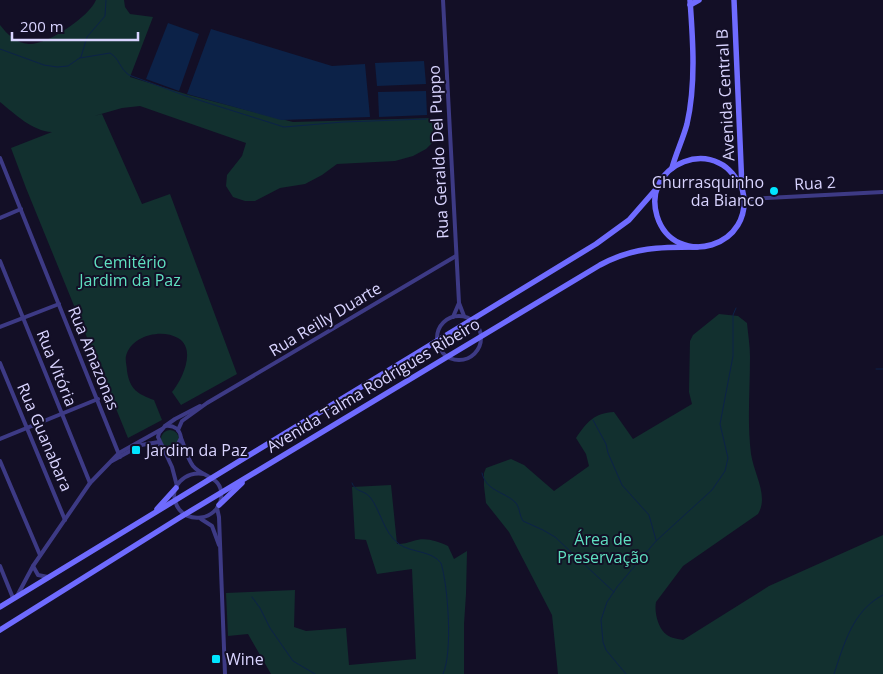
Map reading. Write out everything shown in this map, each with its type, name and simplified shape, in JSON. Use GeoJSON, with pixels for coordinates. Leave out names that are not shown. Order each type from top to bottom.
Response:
{"type":"FeatureCollection","features":[{"type":"Feature","properties":{"kind":"main road"},"geometry":{"type":"LineString","coordinates":[[690,3],[699,0]]}},
{"type":"Feature","properties":{"kind":"main road","name":"Avenida Central B"},"geometry":{"type":"LineString","coordinates":[[697,247],[714,244],[725,239],[734,232],[744,211],[734,0]]}},
{"type":"Feature","properties":{"kind":"main road","name":"Avenida Central B"},"geometry":{"type":"LineString","coordinates":[[672,168],[684,132],[692,95],[690,3]]}},
{"type":"Feature","properties":{"kind":"main road","name":"Avenida Central B"},"geometry":{"type":"LineString","coordinates":[[657,188],[672,168],[687,160],[704,158],[720,163],[733,173],[742,188]]}},
{"type":"Feature","properties":{"kind":"main road"},"geometry":{"type":"LineString","coordinates":[[657,188],[655,208],[662,227],[678,241],[697,247]]}},
{"type":"Feature","properties":{"kind":"main road","name":"Avenida Talma Rodrigues Ribeiro"},"geometry":{"type":"LineString","coordinates":[[0,607],[605,238],[629,220],[657,188]]}},
{"type":"Feature","properties":{"kind":"main road","name":"Avenida Talma Rodrigues Ribeiro"},"geometry":{"type":"LineString","coordinates":[[0,630],[247,477],[600,264],[620,255],[654,248],[697,247]]}},
{"type":"Feature","properties":{"kind":"main road"},"geometry":{"type":"LineString","coordinates":[[218,507],[247,477]]}},
{"type":"Feature","properties":{"kind":"main road"},"geometry":{"type":"LineString","coordinates":[[155,511],[176,487]]}},
{"type":"Feature","properties":{"kind":"street","name":"Rua Geraldo Del Puppo"},"geometry":{"type":"LineString","coordinates":[[443,0],[458,303],[464,316]]}},
{"type":"Feature","properties":{"kind":"street","name":"Rua Amazonas"},"geometry":{"type":"LineString","coordinates":[[0,158],[119,455]]}},
{"type":"Feature","properties":{"kind":"street","name":"Rua 2"},"geometry":{"type":"LineString","coordinates":[[749,199],[883,192]]}},
{"type":"Feature","properties":{"kind":"street"},"geometry":{"type":"LineString","coordinates":[[0,218],[21,209]]}},
{"type":"Feature","properties":{"kind":"street","name":"Rua Reilly Duarte"},"geometry":{"type":"LineString","coordinates":[[15,597],[33,566],[90,484],[119,455],[175,419],[207,403],[456,256]]}},
{"type":"Feature","properties":{"kind":"street","name":"Rua Vitória"},"geometry":{"type":"LineString","coordinates":[[0,261],[90,484]]}},
{"type":"Feature","properties":{"kind":"street","name":"Rua Geraldo Del Puppo"},"geometry":{"type":"LineString","coordinates":[[438,341],[438,334],[442,324],[452,317],[458,303]]}},
{"type":"Feature","properties":{"kind":"street"},"geometry":{"type":"LineString","coordinates":[[0,327],[59,304]]}},
{"type":"Feature","properties":{"kind":"street"},"geometry":{"type":"LineString","coordinates":[[438,341],[441,349],[447,356],[459,360],[470,357],[480,346],[482,335],[479,326],[464,316],[452,317]]}},
{"type":"Feature","properties":{"kind":"street","name":"Rua Guanabara"},"geometry":{"type":"LineString","coordinates":[[0,363],[66,521]]}},
{"type":"Feature","properties":{"kind":"street"},"geometry":{"type":"LineString","coordinates":[[0,439],[98,399]]}},
{"type":"Feature","properties":{"kind":"street","name":"Rua Reilly Duarte"},"geometry":{"type":"LineString","coordinates":[[178,430],[182,421],[207,403]]}},
{"type":"Feature","properties":{"kind":"street"},"geometry":{"type":"LineString","coordinates":[[204,474],[191,463],[178,430],[170,426],[164,427],[158,437],[172,467],[176,487],[175,499],[178,507],[185,515],[204,521],[212,526],[220,548]]}},
{"type":"Feature","properties":{"kind":"street"},"geometry":{"type":"LineString","coordinates":[[160,443],[164,448],[173,448],[177,446],[181,438]]}},
{"type":"Feature","properties":{"kind":"street","name":"Rua Reilly Duarte"},"geometry":{"type":"LineString","coordinates":[[119,455],[141,445],[160,443]]}},
{"type":"Feature","properties":{"kind":"street"},"geometry":{"type":"LineString","coordinates":[[0,461],[40,556]]}},
{"type":"Feature","properties":{"kind":"street"},"geometry":{"type":"LineString","coordinates":[[176,487],[183,478],[198,473],[212,477],[221,493],[218,507],[225,674]]}},
{"type":"Feature","properties":{"kind":"street"},"geometry":{"type":"LineString","coordinates":[[196,518],[210,515],[218,507]]}},
{"type":"Feature","properties":{"kind":"street"},"geometry":{"type":"LineString","coordinates":[[0,566],[15,597]]}},
{"type":"Feature","properties":{"kind":"street"},"geometry":{"type":"LineString","coordinates":[[33,566],[38,575],[48,578]]}},
{"type":"Feature","properties":{"kind":"green space","name":"Cemitério Jardim da Paz"},"geometry":{"type":"Polygon","coordinates":[[[96,0],[124,0],[125,7],[130,14],[153,17],[130,77],[189,95],[293,122],[431,118],[435,140],[426,149],[413,156],[395,161],[337,164],[305,184],[280,188],[255,201],[245,201],[233,197],[226,186],[227,175],[242,156],[246,143],[140,106],[122,108],[94,116],[102,114],[142,204],[170,194],[237,374],[181,405],[172,392],[180,380],[186,365],[187,357],[184,343],[171,335],[163,334],[155,334],[140,339],[129,349],[126,356],[128,377],[136,390],[143,396],[154,400],[162,420],[128,438],[11,148],[52,132],[38,129],[31,125],[0,102],[0,25],[16,40],[29,44],[37,43],[67,29],[92,7],[96,0]]]}},
{"type":"Feature","properties":{"kind":"green space","name":"Área de Preservação"},"geometry":{"type":"Polygon","coordinates":[[[719,314],[738,316],[747,323],[750,353],[750,442],[751,454],[760,485],[761,507],[758,514],[683,566],[656,602],[656,615],[659,625],[667,635],[683,640],[769,586],[883,535],[883,674],[558,674],[552,615],[509,532],[486,503],[484,473],[486,468],[511,459],[524,465],[554,491],[589,466],[586,454],[576,438],[596,416],[614,412],[633,439],[692,404],[689,392],[690,341],[693,335],[719,314]]]}},
{"type":"Feature","properties":{"kind":"green space"},"geometry":{"type":"Polygon","coordinates":[[[170,430],[176,433],[179,439],[176,445],[170,448],[164,445],[161,439],[164,433],[170,430]]]}},
{"type":"Feature","properties":{"kind":"green space"},"geometry":{"type":"Polygon","coordinates":[[[391,485],[397,544],[422,539],[435,541],[448,546],[454,559],[467,551],[464,674],[271,674],[248,634],[228,636],[226,593],[295,590],[294,627],[306,631],[346,628],[349,665],[416,659],[412,569],[377,574],[366,540],[355,539],[352,487],[391,485]]]}},
{"type":"Feature","properties":{"kind":"water"},"geometry":{"type":"Polygon","coordinates":[[[168,23],[199,34],[179,91],[146,79],[168,23]]]}},
{"type":"Feature","properties":{"kind":"water"},"geometry":{"type":"Polygon","coordinates":[[[211,29],[332,66],[365,64],[370,117],[281,120],[187,94],[211,29]]]}},
{"type":"Feature","properties":{"kind":"water"},"geometry":{"type":"Polygon","coordinates":[[[424,61],[426,84],[377,86],[375,63],[424,61]]]}},
{"type":"Feature","properties":{"kind":"water"},"geometry":{"type":"Polygon","coordinates":[[[426,91],[427,115],[379,117],[378,92],[426,91]]]}},
{"type":"Feature","properties":{"kind":"waterway"},"geometry":{"type":"LineString","coordinates":[[0,49],[44,65],[68,66],[81,57],[87,37],[105,16],[106,0]]}},
{"type":"Feature","properties":{"kind":"waterway"},"geometry":{"type":"LineString","coordinates":[[80,58],[110,53],[129,75],[186,96],[284,127],[343,122],[426,119]]}},
{"type":"Feature","properties":{"kind":"waterway"},"geometry":{"type":"LineString","coordinates":[[626,674],[606,650],[603,642],[601,620],[607,602],[617,587],[656,541],[712,490],[725,471],[728,458],[720,424],[733,356],[733,315],[736,308]]}},
{"type":"Feature","properties":{"kind":"waterway"},"geometry":{"type":"LineString","coordinates":[[876,369],[883,369]]}},
{"type":"Feature","properties":{"kind":"waterway"},"geometry":{"type":"LineString","coordinates":[[593,420],[606,444],[622,485],[649,515],[656,540]]}},
{"type":"Feature","properties":{"kind":"waterway"},"geometry":{"type":"LineString","coordinates":[[482,473],[487,484],[515,502],[523,521],[555,537],[614,592]]}},
{"type":"Feature","properties":{"kind":"waterway"},"geometry":{"type":"LineString","coordinates":[[352,483],[355,488],[370,497],[389,534],[399,544],[432,556],[441,563],[446,587],[449,635],[443,674]]}},
{"type":"Feature","properties":{"kind":"waterway"},"geometry":{"type":"LineString","coordinates":[[834,674],[846,640],[857,619],[864,609],[883,595]]}},
{"type":"Feature","properties":{"kind":"waterway"},"geometry":{"type":"LineString","coordinates":[[252,597],[270,628],[293,661],[315,674]]}},
{"type":"Feature","properties":{"kind":"place","name":"Churrasquinho da Bianco"},"geometry":{"type":"Point","coordinates":[774,191]}},
{"type":"Feature","properties":{"kind":"place","name":"Jardim da Paz"},"geometry":{"type":"Point","coordinates":[136,450]}},
{"type":"Feature","properties":{"kind":"place","name":"Wine"},"geometry":{"type":"Point","coordinates":[216,659]}}]}
